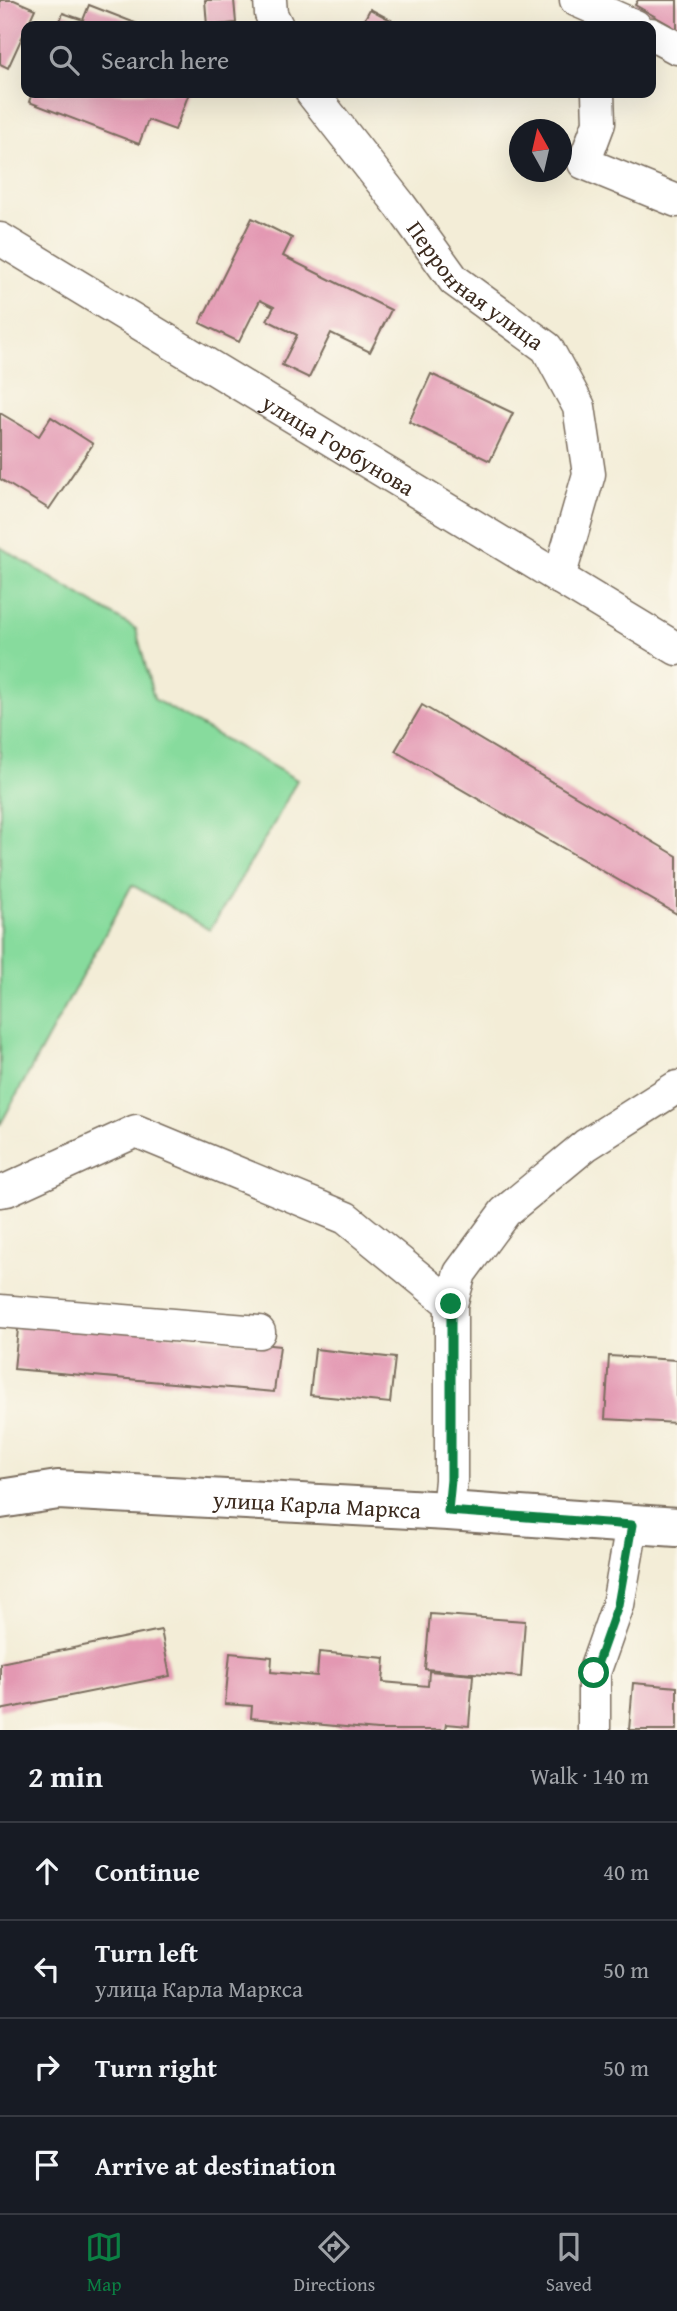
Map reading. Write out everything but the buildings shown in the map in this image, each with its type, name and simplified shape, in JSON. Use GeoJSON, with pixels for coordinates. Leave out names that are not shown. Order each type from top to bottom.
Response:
{"type":"FeatureCollection","features":[{"type":"Feature","properties":{"kind":"main road","name":"улица Карла Маркса"},"geometry":{"type":"LineString","coordinates":[[0,1499],[58,1490],[448,1511],[677,1527]]}},
{"type":"Feature","properties":{"kind":"street"},"geometry":{"type":"LineString","coordinates":[[590,12],[619,21]]}},
{"type":"Feature","properties":{"kind":"street"},"geometry":{"type":"LineString","coordinates":[[656,37],[677,48]]}},
{"type":"Feature","properties":{"kind":"street","name":"Перронная улица"},"geometry":{"type":"LineString","coordinates":[[316,98],[400,205],[454,280],[547,348],[579,407],[589,474],[559,578]]}},
{"type":"Feature","properties":{"kind":"street"},"geometry":{"type":"LineString","coordinates":[[598,98],[598,123],[584,163],[677,201]]}},
{"type":"Feature","properties":{"kind":"street","name":"улица Горбунова"},"geometry":{"type":"LineString","coordinates":[[0,239],[677,649]]}},
{"type":"Feature","properties":{"kind":"street"},"geometry":{"type":"LineString","coordinates":[[448,1511],[451,1480],[451,1304],[460,1273],[505,1212],[586,1145],[677,1087]]}},
{"type":"Feature","properties":{"kind":"street"},"geometry":{"type":"LineString","coordinates":[[2,1196],[136,1131],[346,1219],[451,1304]]}},
{"type":"Feature","properties":{"kind":"street"},"geometry":{"type":"LineString","coordinates":[[0,1311],[259,1332]]}},
{"type":"Feature","properties":{"kind":"street"},"geometry":{"type":"LineString","coordinates":[[0,1478],[58,1490]]}},
{"type":"Feature","properties":{"kind":"street"},"geometry":{"type":"LineString","coordinates":[[594,1730],[594,1673],[618,1605],[632,1525]]}},
{"type":"Feature","properties":{"kind":"green space"},"geometry":{"type":"Polygon","coordinates":[[[0,547],[136,629],[154,699],[297,780],[210,930],[132,885],[0,1125],[0,547]]]}},
{"type":"Feature","properties":{"kind":"route"},"geometry":{"type":"LineString","coordinates":[[451,1304],[451,1480],[448,1511],[632,1525],[618,1605],[594,1673]]}}]}
